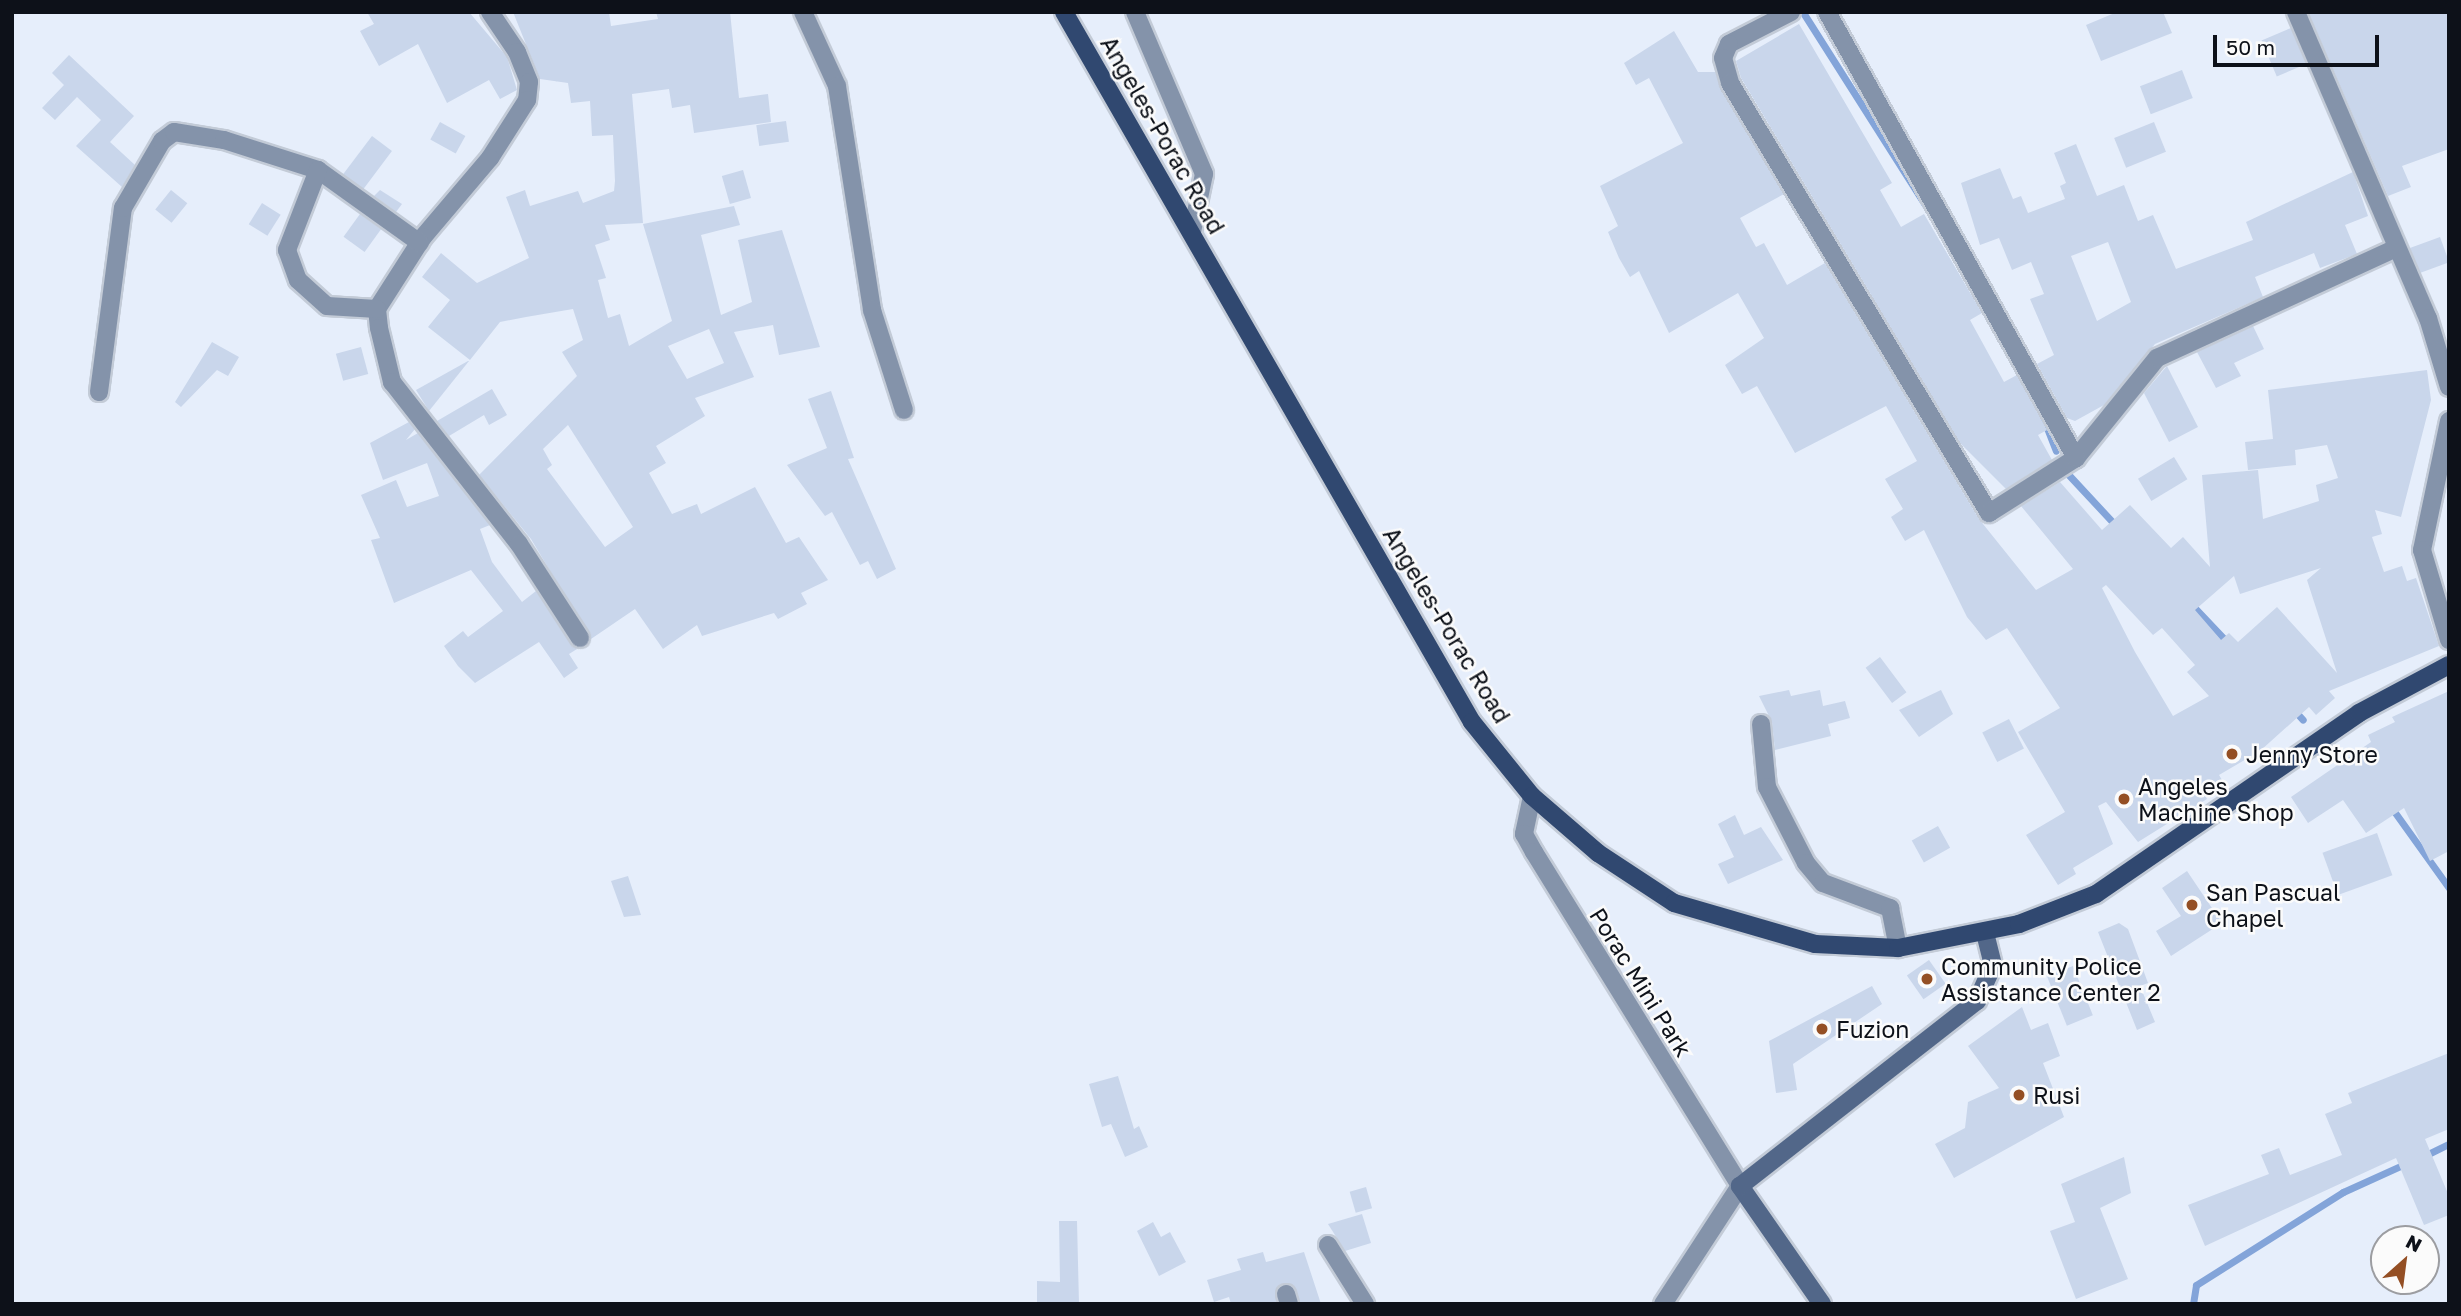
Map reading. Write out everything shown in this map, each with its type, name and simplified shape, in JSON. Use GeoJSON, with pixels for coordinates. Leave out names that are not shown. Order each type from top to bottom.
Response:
{"type":"FeatureCollection","features":[{"type":"Feature","properties":{"kind":"main road","name":"Angeles-Porac Road"},"geometry":{"type":"LineString","coordinates":[[1063,12],[1472,722],[1532,796],[1598,853],[1674,903],[1815,944],[1898,948],[1985,933],[2096,894],[2359,713],[2449,665]]}},
{"type":"Feature","properties":{"kind":"main road"},"geometry":{"type":"LineString","coordinates":[[1822,1304],[1740,1186],[1977,1001],[1993,965],[1985,933]]}},
{"type":"Feature","properties":{"kind":"street"},"geometry":{"type":"LineString","coordinates":[[490,12],[517,52],[529,82],[527,100],[490,158],[420,243],[377,309],[392,382],[519,544],[580,638]]}},
{"type":"Feature","properties":{"kind":"street"},"geometry":{"type":"LineString","coordinates":[[803,12],[836,86],[872,310],[904,410]]}},
{"type":"Feature","properties":{"kind":"street"},"geometry":{"type":"LineString","coordinates":[[1135,12],[1204,174],[1192,232]]}},
{"type":"Feature","properties":{"kind":"street"},"geometry":{"type":"LineString","coordinates":[[1791,12],[1729,44],[1723,58],[1730,82],[1989,513],[2076,458],[2157,358],[2396,248]]}},
{"type":"Feature","properties":{"kind":"street"},"geometry":{"type":"LineString","coordinates":[[1827,12],[2076,458]]}},
{"type":"Feature","properties":{"kind":"street"},"geometry":{"type":"LineString","coordinates":[[2296,12],[2396,248],[2449,387]]}},
{"type":"Feature","properties":{"kind":"street"},"geometry":{"type":"LineString","coordinates":[[99,392],[123,208],[162,141],[190,133],[318,170],[420,243]]}},
{"type":"Feature","properties":{"kind":"street"},"geometry":{"type":"LineString","coordinates":[[318,170],[287,250],[298,280],[327,306],[377,309]]}},
{"type":"Feature","properties":{"kind":"street"},"geometry":{"type":"LineString","coordinates":[[2449,421],[2421,550],[2449,640]]}},
{"type":"Feature","properties":{"kind":"street"},"geometry":{"type":"LineString","coordinates":[[1761,724],[1767,787],[1805,863],[1823,883],[1890,908],[1898,948]]}},
{"type":"Feature","properties":{"kind":"street","name":"Porac Mini Park"},"geometry":{"type":"LineString","coordinates":[[1532,796],[1524,834],[1740,1186]]}},
{"type":"Feature","properties":{"kind":"street"},"geometry":{"type":"LineString","coordinates":[[1663,1304],[1740,1186]]}},
{"type":"Feature","properties":{"kind":"street"},"geometry":{"type":"LineString","coordinates":[[1328,1245],[1365,1304]]}},
{"type":"Feature","properties":{"kind":"building"},"geometry":{"type":"Polygon","coordinates":[[[367,12],[469,12],[507,57],[517,90],[500,99],[489,80],[447,103],[418,44],[379,66],[360,31],[374,24],[367,12]]]}},
{"type":"Feature","properties":{"kind":"building"},"geometry":{"type":"Polygon","coordinates":[[[513,12],[609,12],[611,26],[658,19],[656,12],[730,12],[739,98],[768,94],[771,122],[694,133],[690,105],[672,108],[669,89],[632,94],[643,223],[605,225],[610,240],[595,245],[606,278],[598,280],[608,318],[620,314],[629,346],[672,321],[643,224],[734,206],[740,225],[701,235],[721,315],[752,302],[738,240],[782,230],[820,347],[779,355],[773,325],[734,332],[754,377],[695,398],[705,416],[656,446],[666,463],[649,473],[672,514],[697,504],[701,514],[755,487],[786,543],[799,537],[828,580],[801,593],[807,604],[778,619],[774,613],[702,636],[697,625],[663,649],[635,609],[591,639],[531,539],[479,475],[577,376],[562,352],[583,340],[573,309],[526,317],[500,322],[470,360],[428,327],[450,300],[422,277],[441,253],[477,283],[529,258],[506,197],[525,190],[530,206],[578,191],[583,203],[614,191],[613,135],[592,136],[590,101],[571,103],[568,83],[540,79],[513,12]],[[709,329],[668,346],[687,379],[724,363],[709,329]],[[568,425],[543,449],[552,465],[547,469],[605,547],[633,527],[568,425]]]}},
{"type":"Feature","properties":{"kind":"building"},"geometry":{"type":"Polygon","coordinates":[[[2117,12],[2163,12],[2172,33],[2101,61],[2086,25],[2117,12]]]}},
{"type":"Feature","properties":{"kind":"building"},"geometry":{"type":"Polygon","coordinates":[[[2308,12],[2449,12],[2449,149],[2402,166],[2411,187],[2388,196],[2308,12]]]}},
{"type":"Feature","properties":{"kind":"building"},"geometry":{"type":"Polygon","coordinates":[[[1799,24],[1892,183],[1880,190],[1901,227],[1924,214],[1982,313],[1970,320],[2004,382],[2017,375],[2047,430],[2038,435],[2052,460],[2006,489],[1960,443],[1741,78],[1736,61],[1799,24]]]}},
{"type":"Feature","properties":{"kind":"building"},"geometry":{"type":"Polygon","coordinates":[[[2291,28],[2306,64],[2277,76],[2262,41],[2291,28]]]}},
{"type":"Feature","properties":{"kind":"building"},"geometry":{"type":"Polygon","coordinates":[[[1674,31],[1698,72],[1715,72],[1784,194],[1740,218],[1756,247],[1764,243],[1787,285],[1825,263],[1979,519],[2036,590],[2073,569],[2021,506],[2060,482],[2102,530],[2130,505],[2171,548],[2183,537],[2210,567],[2202,475],[2258,470],[2263,519],[2319,501],[2316,485],[2338,478],[2327,445],[2295,450],[2296,465],[2248,470],[2245,442],[2273,439],[2268,390],[2427,370],[2431,400],[2401,517],[2375,510],[2382,534],[2372,537],[2384,572],[2402,566],[2407,581],[2416,578],[2439,646],[2329,691],[2335,698],[2316,715],[2309,707],[2260,751],[2219,775],[2222,780],[2202,790],[2207,799],[2138,842],[2106,802],[2098,806],[2113,844],[2073,868],[2076,874],[2058,885],[2026,835],[2065,812],[2018,732],[2060,708],[2007,628],[1986,640],[1967,617],[1924,530],[1905,541],[1891,517],[1903,509],[1885,479],[1917,461],[1886,406],[1795,453],[1757,386],[1742,394],[1725,365],[1764,338],[1738,293],[1669,333],[1639,271],[1630,277],[1619,258],[1608,232],[1618,226],[1600,186],[1683,143],[1649,78],[1636,85],[1624,63],[1674,31]],[[2321,568],[2240,594],[2234,576],[2195,610],[2221,640],[2229,633],[2238,642],[2277,607],[2337,673],[2307,580],[2321,568]],[[2106,585],[2102,588],[2135,652],[2173,716],[2209,696],[2187,672],[2195,665],[2162,628],[2153,635],[2106,585]]]}},
{"type":"Feature","properties":{"kind":"building"},"geometry":{"type":"Polygon","coordinates":[[[69,55],[134,116],[110,142],[135,165],[122,187],[76,146],[101,120],[77,97],[55,120],[42,108],[64,85],[52,73],[69,55]]]}},
{"type":"Feature","properties":{"kind":"building"},"geometry":{"type":"Polygon","coordinates":[[[2182,70],[2193,98],[2151,114],[2140,86],[2182,70]]]}},
{"type":"Feature","properties":{"kind":"building"},"geometry":{"type":"Polygon","coordinates":[[[786,121],[789,142],[759,146],[756,125],[786,121]]]}},
{"type":"Feature","properties":{"kind":"building"},"geometry":{"type":"Polygon","coordinates":[[[440,122],[465,136],[456,154],[430,139],[440,122]]]}},
{"type":"Feature","properties":{"kind":"building"},"geometry":{"type":"Polygon","coordinates":[[[2154,122],[2166,152],[2126,168],[2114,138],[2154,122]]]}},
{"type":"Feature","properties":{"kind":"building"},"geometry":{"type":"Polygon","coordinates":[[[372,136],[392,151],[363,189],[343,174],[372,136]]]}},
{"type":"Feature","properties":{"kind":"building"},"geometry":{"type":"Polygon","coordinates":[[[2076,144],[2097,196],[2124,185],[2138,221],[2153,215],[2176,269],[2253,240],[2246,222],[2353,172],[2368,216],[2345,225],[2357,254],[2320,268],[2314,253],[2255,277],[2263,297],[2155,344],[2104,405],[2075,421],[2067,418],[2037,364],[2054,355],[2030,299],[2044,294],[2031,262],[2012,270],[1999,238],[1980,245],[1961,183],[2000,168],[2013,199],[2021,196],[2028,213],[2065,199],[2060,186],[2066,183],[2054,153],[2076,144]],[[2108,242],[2071,256],[2097,321],[2131,302],[2108,242]]]}},
{"type":"Feature","properties":{"kind":"building"},"geometry":{"type":"Polygon","coordinates":[[[743,170],[751,198],[730,204],[722,176],[743,170]]]}},
{"type":"Feature","properties":{"kind":"building"},"geometry":{"type":"Polygon","coordinates":[[[171,190],[187,203],[172,223],[155,209],[171,190]]]}},
{"type":"Feature","properties":{"kind":"building"},"geometry":{"type":"Polygon","coordinates":[[[380,190],[402,204],[396,212],[374,196],[380,190]]]}},
{"type":"Feature","properties":{"kind":"building"},"geometry":{"type":"Polygon","coordinates":[[[262,203],[281,215],[267,236],[249,224],[262,203]]]}},
{"type":"Feature","properties":{"kind":"building"},"geometry":{"type":"Polygon","coordinates":[[[360,214],[381,229],[365,252],[344,237],[360,214]]]}},
{"type":"Feature","properties":{"kind":"building"},"geometry":{"type":"Polygon","coordinates":[[[2440,237],[2449,262],[2419,273],[2410,248],[2440,237]]]}},
{"type":"Feature","properties":{"kind":"building"},"geometry":{"type":"Polygon","coordinates":[[[2253,326],[2264,349],[2234,363],[2241,376],[2216,388],[2197,352],[2253,326]]]}},
{"type":"Feature","properties":{"kind":"building"},"geometry":{"type":"Polygon","coordinates":[[[212,342],[239,357],[228,376],[217,370],[181,407],[175,402],[212,342]]]}},
{"type":"Feature","properties":{"kind":"building"},"geometry":{"type":"Polygon","coordinates":[[[361,347],[368,374],[343,381],[336,354],[361,347]]]}},
{"type":"Feature","properties":{"kind":"building"},"geometry":{"type":"Polygon","coordinates":[[[469,361],[429,411],[416,390],[469,361]]]}},
{"type":"Feature","properties":{"kind":"building"},"geometry":{"type":"Polygon","coordinates":[[[2167,366],[2198,427],[2169,442],[2144,393],[2167,366]]]}},
{"type":"Feature","properties":{"kind":"building"},"geometry":{"type":"Polygon","coordinates":[[[492,389],[507,415],[489,425],[484,415],[449,436],[437,421],[492,389]]]}},
{"type":"Feature","properties":{"kind":"building"},"geometry":{"type":"Polygon","coordinates":[[[831,391],[854,458],[848,459],[896,569],[877,579],[868,561],[860,565],[832,512],[825,516],[787,465],[827,448],[808,399],[831,391]]]}},
{"type":"Feature","properties":{"kind":"building"},"geometry":{"type":"Polygon","coordinates":[[[409,422],[415,429],[406,440],[418,433],[490,525],[480,529],[492,562],[522,602],[536,591],[577,649],[569,654],[578,668],[564,678],[539,642],[475,683],[458,666],[444,646],[463,631],[468,637],[503,611],[471,570],[394,603],[371,540],[380,538],[361,495],[396,480],[407,507],[439,496],[427,463],[383,480],[370,443],[409,422]]]}},
{"type":"Feature","properties":{"kind":"building"},"geometry":{"type":"Polygon","coordinates":[[[2174,457],[2187,479],[2151,501],[2138,479],[2174,457]]]}},
{"type":"Feature","properties":{"kind":"building"},"geometry":{"type":"Polygon","coordinates":[[[1880,657],[1906,692],[1892,703],[1866,668],[1880,657]]]}},
{"type":"Feature","properties":{"kind":"building"},"geometry":{"type":"Polygon","coordinates":[[[1789,690],[1791,696],[1820,690],[1823,706],[1845,701],[1850,718],[1828,724],[1831,736],[1775,750],[1772,722],[1759,696],[1789,690]]]}},
{"type":"Feature","properties":{"kind":"building"},"geometry":{"type":"Polygon","coordinates":[[[1941,690],[1953,714],[1919,737],[1899,710],[1941,690]]]}},
{"type":"Feature","properties":{"kind":"building"},"geometry":{"type":"Polygon","coordinates":[[[2449,691],[2449,851],[2430,861],[2404,808],[2366,833],[2343,800],[2308,823],[2291,797],[2371,742],[2368,735],[2395,722],[2392,717],[2449,691]]]}},
{"type":"Feature","properties":{"kind":"building"},"geometry":{"type":"Polygon","coordinates":[[[2009,719],[2024,748],[1997,762],[1982,733],[2009,719]]]}},
{"type":"Feature","properties":{"kind":"building"},"geometry":{"type":"Polygon","coordinates":[[[1735,815],[1744,835],[1761,827],[1783,860],[1728,884],[1718,864],[1734,857],[1718,824],[1735,815]]]}},
{"type":"Feature","properties":{"kind":"building"},"geometry":{"type":"Polygon","coordinates":[[[1938,826],[1950,848],[1924,862],[1912,841],[1938,826]]]}},
{"type":"Feature","properties":{"kind":"building"},"geometry":{"type":"Polygon","coordinates":[[[2377,833],[2392,875],[2338,895],[2322,853],[2377,833]]]}},
{"type":"Feature","properties":{"kind":"building","name":"San Pascual Chapel"},"geometry":{"type":"Polygon","coordinates":[[[2187,871],[2222,923],[2171,956],[2156,931],[2181,916],[2162,888],[2187,871]]]}},
{"type":"Feature","properties":{"kind":"building"},"geometry":{"type":"Polygon","coordinates":[[[628,876],[641,915],[624,917],[611,881],[628,876]]]}},
{"type":"Feature","properties":{"kind":"building"},"geometry":{"type":"Polygon","coordinates":[[[2119,923],[2128,929],[2148,983],[2140,986],[2155,1022],[2137,1030],[2098,932],[2119,923]]]}},
{"type":"Feature","properties":{"kind":"building","name":"Community Police Assistance Center 2"},"geometry":{"type":"Polygon","coordinates":[[[1929,960],[1946,984],[1924,999],[1907,975],[1929,960]]]}},
{"type":"Feature","properties":{"kind":"building"},"geometry":{"type":"Polygon","coordinates":[[[2073,966],[2093,1015],[2067,1026],[2047,976],[2073,966]]]}},
{"type":"Feature","properties":{"kind":"building"},"geometry":{"type":"Polygon","coordinates":[[[1872,986],[1882,1004],[1793,1064],[1797,1090],[1776,1093],[1769,1041],[1872,986]]]}},
{"type":"Feature","properties":{"kind":"building","name":"Rusi"},"geometry":{"type":"Polygon","coordinates":[[[2022,1007],[2031,1030],[2048,1023],[2060,1056],[2043,1063],[2064,1117],[1954,1178],[1935,1144],[1965,1128],[1968,1102],[1999,1088],[1968,1046],[2022,1007]]]}},
{"type":"Feature","properties":{"kind":"building"},"geometry":{"type":"Polygon","coordinates":[[[2449,1053],[2449,1129],[2425,1139],[2449,1196],[2449,1215],[2424,1225],[2396,1158],[2205,1246],[2188,1205],[2269,1174],[2261,1155],[2279,1148],[2290,1175],[2342,1155],[2325,1114],[2352,1103],[2348,1093],[2449,1053]]]}},
{"type":"Feature","properties":{"kind":"building"},"geometry":{"type":"Polygon","coordinates":[[[1118,1076],[1134,1129],[1139,1126],[1148,1147],[1125,1157],[1111,1124],[1102,1127],[1089,1084],[1118,1076]]]}},
{"type":"Feature","properties":{"kind":"building"},"geometry":{"type":"Polygon","coordinates":[[[2124,1157],[2131,1193],[2100,1208],[2128,1279],[2076,1299],[2050,1231],[2075,1222],[2061,1184],[2124,1157]]]}},
{"type":"Feature","properties":{"kind":"building"},"geometry":{"type":"Polygon","coordinates":[[[1366,1187],[1372,1208],[1356,1213],[1350,1192],[1366,1187]]]}},
{"type":"Feature","properties":{"kind":"building"},"geometry":{"type":"Polygon","coordinates":[[[1362,1214],[1371,1243],[1345,1251],[1328,1224],[1362,1214]]]}},
{"type":"Feature","properties":{"kind":"building"},"geometry":{"type":"Polygon","coordinates":[[[1059,1221],[1077,1221],[1079,1304],[1037,1304],[1037,1281],[1060,1282],[1059,1221]]]}},
{"type":"Feature","properties":{"kind":"building"},"geometry":{"type":"Polygon","coordinates":[[[1153,1222],[1161,1237],[1170,1232],[1186,1262],[1159,1276],[1137,1231],[1153,1222]]]}},
{"type":"Feature","properties":{"kind":"building"},"geometry":{"type":"Polygon","coordinates":[[[1263,1252],[1266,1262],[1304,1252],[1321,1304],[1300,1304],[1288,1283],[1275,1291],[1277,1304],[1231,1304],[1229,1297],[1214,1302],[1207,1280],[1241,1270],[1237,1259],[1263,1252]]]}},
{"type":"Feature","properties":{"kind":"waterway"},"geometry":{"type":"LineString","coordinates":[[1804,14],[1925,205]]}},
{"type":"Feature","properties":{"kind":"waterway"},"geometry":{"type":"LineString","coordinates":[[2038,405],[2056,451]]}},
{"type":"Feature","properties":{"kind":"waterway"},"geometry":{"type":"LineString","coordinates":[[2066,472],[2118,528]]}},
{"type":"Feature","properties":{"kind":"waterway"},"geometry":{"type":"LineString","coordinates":[[2191,604],[2229,644]]}},
{"type":"Feature","properties":{"kind":"waterway"},"geometry":{"type":"LineString","coordinates":[[2294,710],[2303,720]]}},
{"type":"Feature","properties":{"kind":"waterway"},"geometry":{"type":"LineString","coordinates":[[2391,807],[2449,888]]}},
{"type":"Feature","properties":{"kind":"waterway"},"geometry":{"type":"LineString","coordinates":[[2424,1156],[2449,1144]]}},
{"type":"Feature","properties":{"kind":"waterway"},"geometry":{"type":"LineString","coordinates":[[2193,1304],[2196,1285],[2343,1192],[2407,1163]]}},
{"type":"Feature","properties":{"kind":"place","name":"Jenny Store"},"geometry":{"type":"Point","coordinates":[2232,754]}},
{"type":"Feature","properties":{"kind":"place","name":"Angeles Machine Shop"},"geometry":{"type":"Point","coordinates":[2124,799]}},
{"type":"Feature","properties":{"kind":"place","name":"San Pascual Chapel"},"geometry":{"type":"Point","coordinates":[2192,905]}},
{"type":"Feature","properties":{"kind":"place","name":"Community Police Assistance Center 2"},"geometry":{"type":"Point","coordinates":[1927,979]}},
{"type":"Feature","properties":{"kind":"place","name":"Fuzion"},"geometry":{"type":"Point","coordinates":[1822,1029]}},
{"type":"Feature","properties":{"kind":"place","name":"Rusi"},"geometry":{"type":"Point","coordinates":[2019,1095]}}]}
